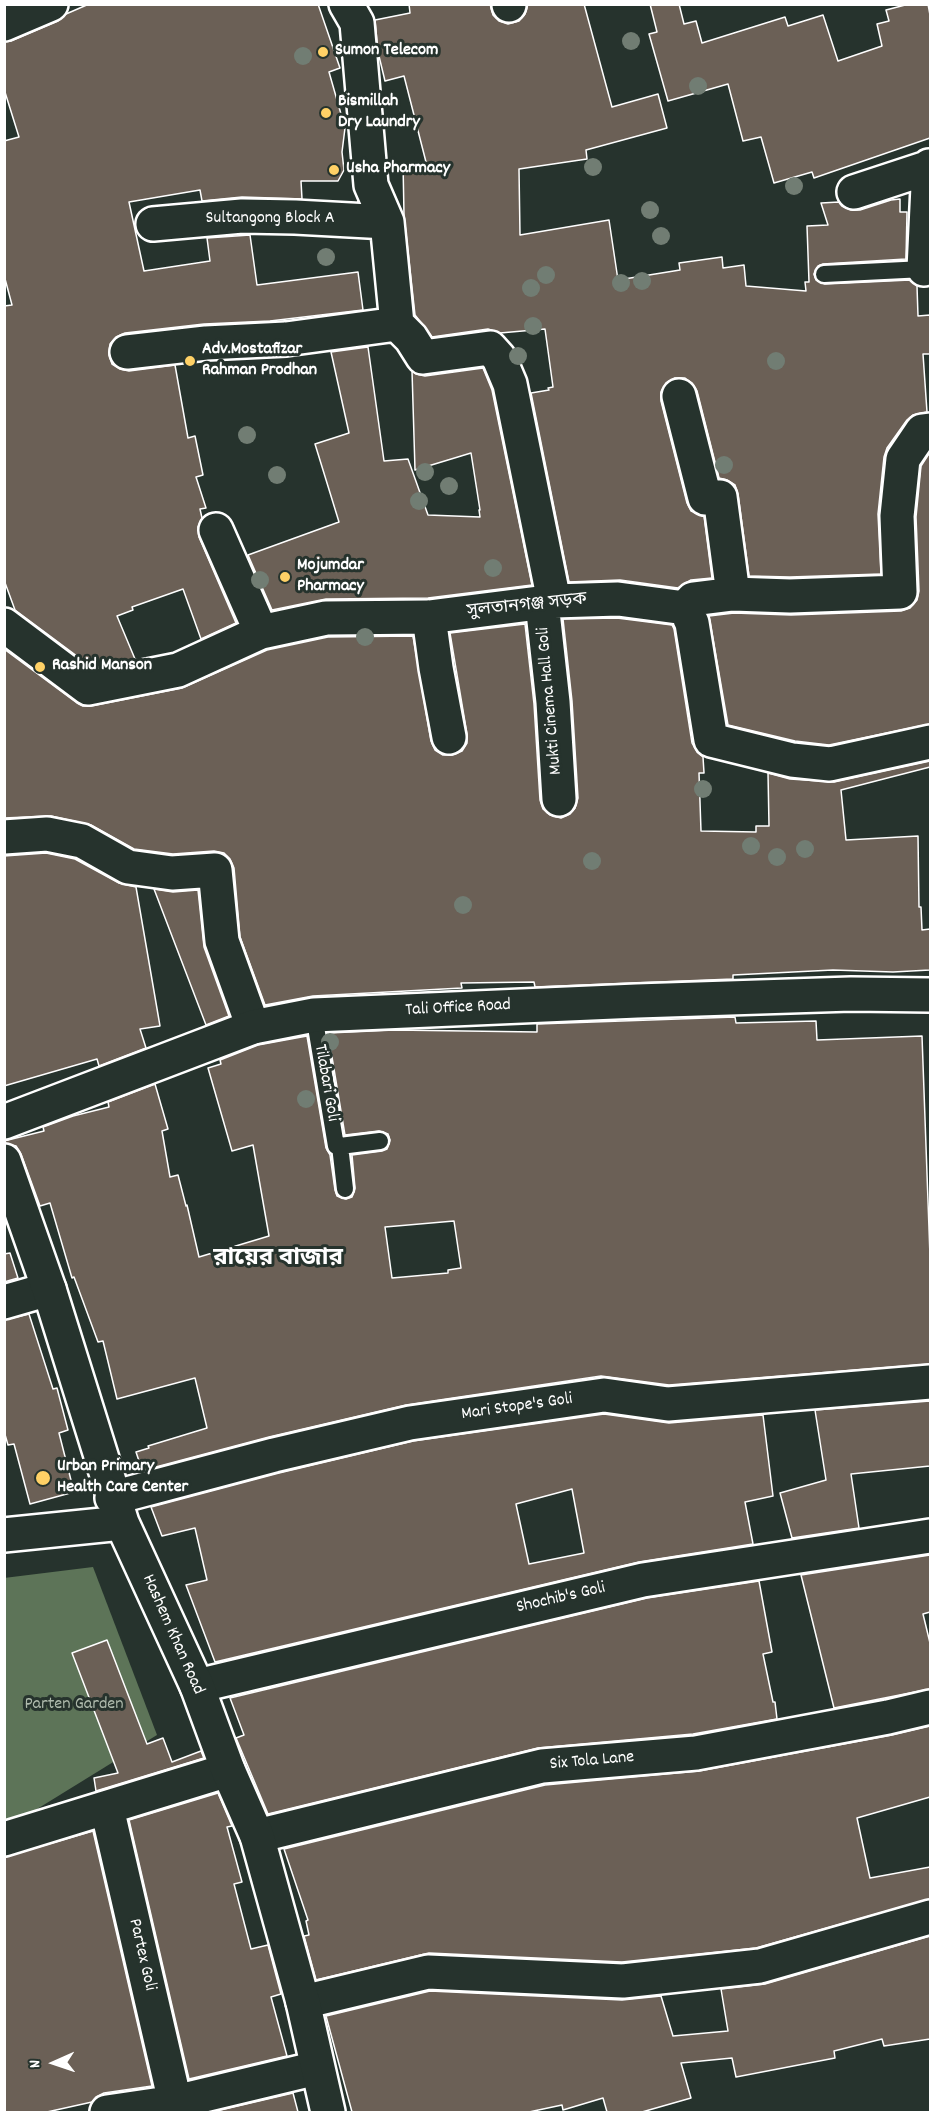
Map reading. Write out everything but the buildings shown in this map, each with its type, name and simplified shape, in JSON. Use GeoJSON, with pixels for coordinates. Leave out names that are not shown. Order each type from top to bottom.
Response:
{"type":"FeatureCollection","features":[{"type":"Feature","properties":{"kind":"street"},"geometry":{"type":"LineString","coordinates":[[4,24],[51,4]]}},
{"type":"Feature","properties":{"kind":"street"},"geometry":{"type":"LineString","coordinates":[[127,352],[206,343],[286,339],[398,324],[387,222],[371,185],[357,23],[346,4]]}},
{"type":"Feature","properties":{"kind":"street"},"geometry":{"type":"LineString","coordinates":[[854,192],[930,166],[924,269]]}},
{"type":"Feature","properties":{"kind":"street","name":"Sultangong Block A"},"geometry":{"type":"LineString","coordinates":[[153,224],[242,216],[387,222]]}},
{"type":"Feature","properties":{"kind":"street","name":"Mukti Cinema Hall Goli"},"geometry":{"type":"LineString","coordinates":[[398,324],[411,338],[423,357],[490,348],[499,358],[510,384],[548,602],[559,799]]}},
{"type":"Feature","properties":{"kind":"street"},"geometry":{"type":"LineString","coordinates":[[679,396],[705,498],[720,497],[733,594]]}},
{"type":"Feature","properties":{"kind":"street"},"geometry":{"type":"LineString","coordinates":[[930,430],[921,431],[903,459],[897,516],[900,592],[790,596],[733,594],[693,599],[685,608],[692,623],[711,740],[792,760],[830,764],[930,742]]}},
{"type":"Feature","properties":{"kind":"street"},"geometry":{"type":"LineString","coordinates":[[216,530],[261,632]]}},
{"type":"Feature","properties":{"kind":"street","name":"সুলতানগঞ্জ সড়ক"},"geometry":{"type":"LineString","coordinates":[[4,626],[88,688],[178,670],[261,632],[326,618],[429,618],[548,602],[618,599],[685,608]]}},
{"type":"Feature","properties":{"kind":"street"},"geometry":{"type":"LineString","coordinates":[[429,618],[449,737]]}},
{"type":"Feature","properties":{"kind":"street"},"geometry":{"type":"LineString","coordinates":[[4,837],[47,834],[82,841],[128,867],[172,873],[215,870],[222,941],[253,1027]]}},
{"type":"Feature","properties":{"kind":"street","name":"Tali Office Road"},"geometry":{"type":"LineString","coordinates":[[4,1122],[253,1027],[314,1015],[649,1000],[851,994],[930,995]]}},
{"type":"Feature","properties":{"kind":"street","name":"Hashem Khan Road"},"geometry":{"type":"LineString","coordinates":[[4,1161],[49,1289],[117,1510],[197,1686],[228,1770],[256,1836],[303,2002],[328,2112]]}},
{"type":"Feature","properties":{"kind":"street"},"geometry":{"type":"LineString","coordinates":[[4,1302],[49,1289]]}},
{"type":"Feature","properties":{"kind":"street","name":"Mari Stope's Goli"},"geometry":{"type":"LineString","coordinates":[[4,1535],[117,1510],[274,1455],[411,1423],[604,1395],[668,1404],[930,1382]]}},
{"type":"Feature","properties":{"kind":"street","name":"Shochib's Goli"},"geometry":{"type":"LineString","coordinates":[[197,1686],[643,1580],[930,1536]]}},
{"type":"Feature","properties":{"kind":"street","name":"Six Tola Lane"},"geometry":{"type":"LineString","coordinates":[[256,1836],[542,1766],[696,1753],[930,1707]]}},
{"type":"Feature","properties":{"kind":"street"},"geometry":{"type":"LineString","coordinates":[[4,1839],[228,1770]]}},
{"type":"Feature","properties":{"kind":"street","name":"Partex Goli"},"geometry":{"type":"LineString","coordinates":[[107,1808],[176,2102]]}},
{"type":"Feature","properties":{"kind":"street"},"geometry":{"type":"LineString","coordinates":[[303,2002],[428,1972],[623,1981],[760,1966],[930,1917]]}},
{"type":"Feature","properties":{"kind":"street"},"geometry":{"type":"LineString","coordinates":[[107,2112],[176,2102],[317,2068]]}},
{"type":"Feature","properties":{"kind":"lane"},"geometry":{"type":"LineString","coordinates":[[824,274],[924,269]]}},
{"type":"Feature","properties":{"kind":"lane","name":"Tilabari Goli"},"geometry":{"type":"LineString","coordinates":[[314,1015],[336,1146],[380,1141]]}},
{"type":"Feature","properties":{"kind":"lane","name":"Tilabari Goli"},"geometry":{"type":"LineString","coordinates":[[340,1146],[345,1189]]}},
{"type":"Feature","properties":{"kind":"green space","name":"Parten Garden"},"geometry":{"type":"Polygon","coordinates":[[[93,1567],[157,1735],[29,1814],[5,1820],[4,1578],[93,1567]]]}},
{"type":"Feature","properties":{"kind":"place","name":"Sumon Telecom"},"geometry":{"type":"Point","coordinates":[323,52]}},
{"type":"Feature","properties":{"kind":"place","name":"Bismillah Dry Laundry"},"geometry":{"type":"Point","coordinates":[326,113]}},
{"type":"Feature","properties":{"kind":"place","name":"Usha Pharmacy"},"geometry":{"type":"Point","coordinates":[334,170]}},
{"type":"Feature","properties":{"kind":"place","name":"Adv.Mostafizar Rahman Prodhan"},"geometry":{"type":"Point","coordinates":[190,361]}},
{"type":"Feature","properties":{"kind":"place","name":"Mojumdar Pharmacy"},"geometry":{"type":"Point","coordinates":[285,577]}},
{"type":"Feature","properties":{"kind":"place","name":"Rashid Manson"},"geometry":{"type":"Point","coordinates":[40,667]}},
{"type":"Feature","properties":{"kind":"place","name":"Urban Primary Health Care Center"},"geometry":{"type":"Point","coordinates":[43,1478]}},
{"type":"Feature","properties":{"kind":"district","name":"রায়ের বাজার"},"geometry":{"type":"Point","coordinates":[278,1261]}}]}
